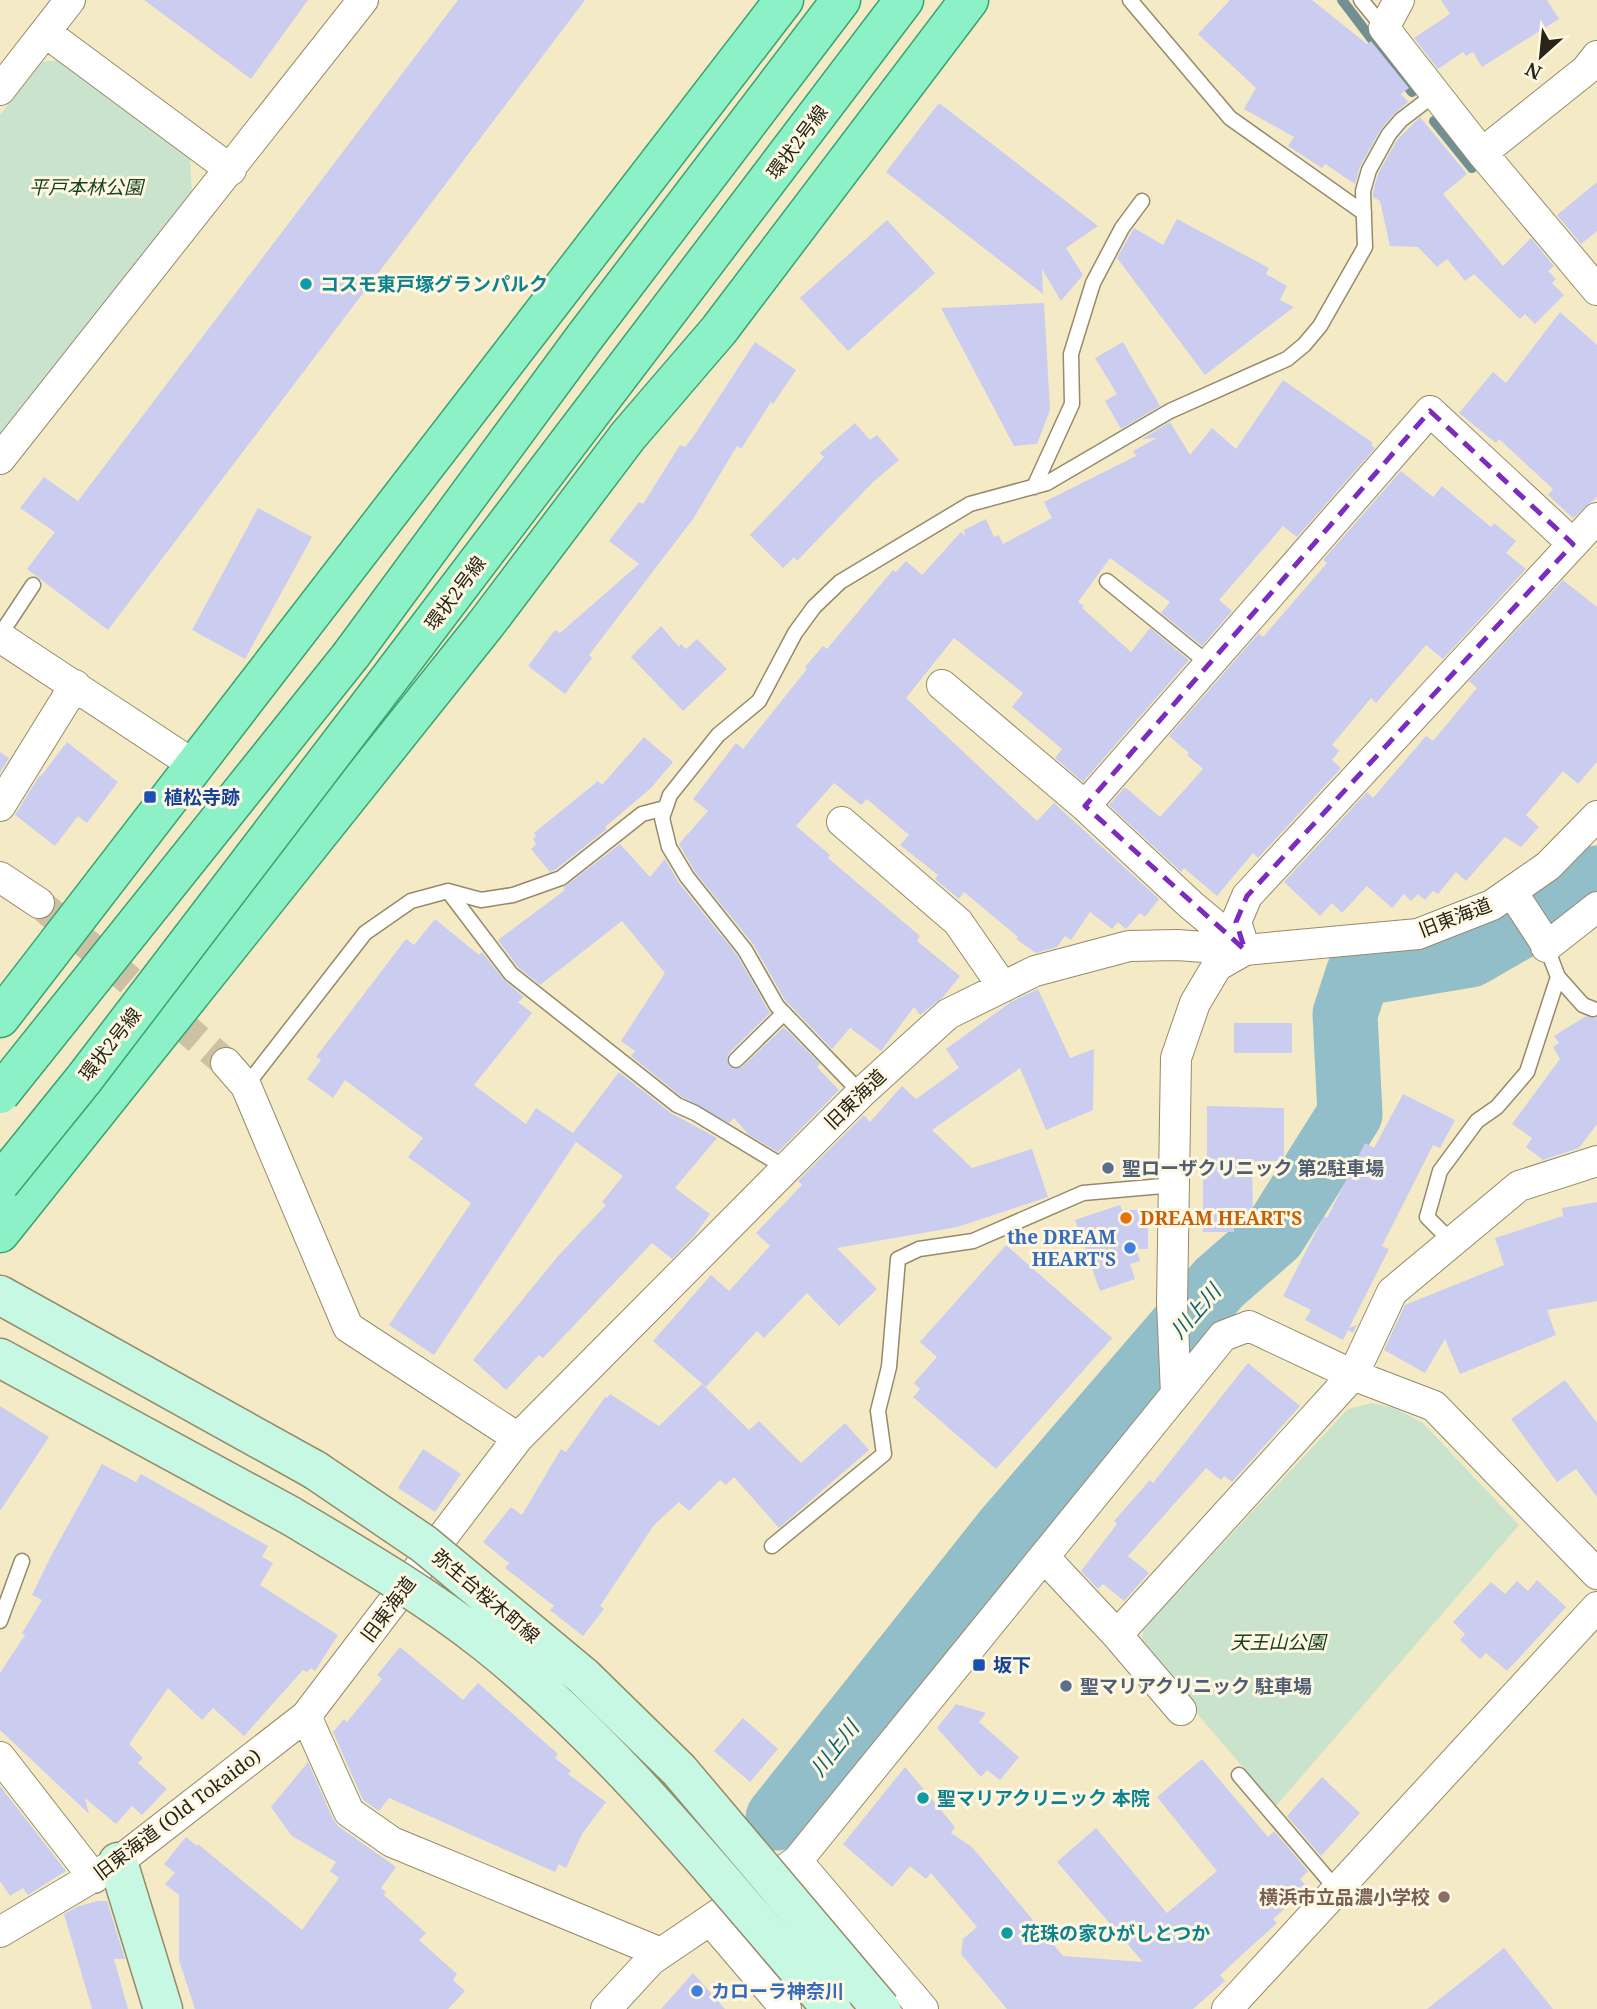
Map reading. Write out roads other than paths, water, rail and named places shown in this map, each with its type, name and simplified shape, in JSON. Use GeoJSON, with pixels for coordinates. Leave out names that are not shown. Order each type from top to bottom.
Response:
{"type":"FeatureCollection","features":[{"type":"Feature","properties":{"kind":"main road"},"geometry":{"type":"LineString","coordinates":[[0,1018],[784,0]]}},
{"type":"Feature","properties":{"kind":"main road"},"geometry":{"type":"LineString","coordinates":[[584,338],[812,0]]}},
{"type":"Feature","properties":{"kind":"main road"},"geometry":{"type":"LineString","coordinates":[[0,1094],[351,655],[584,338],[841,0]]}},
{"type":"Feature","properties":{"kind":"main road","name":"環状2号線"},"geometry":{"type":"LineString","coordinates":[[0,1183],[117,1036],[904,0]]}},
{"type":"Feature","properties":{"kind":"main road"},"geometry":{"type":"LineString","coordinates":[[0,1233],[486,624],[628,436],[823,148],[916,0]]}},
{"type":"Feature","properties":{"kind":"main road"},"geometry":{"type":"LineString","coordinates":[[628,436],[719,330],[969,0]]}},
{"type":"Feature","properties":{"kind":"main road","name":"弥生台桜木町線"},"geometry":{"type":"LineString","coordinates":[[0,1295],[316,1469],[424,1544],[583,1676],[679,1770],[881,2009]]}},
{"type":"Feature","properties":{"kind":"main road","name":"弥生台桜木町線"},"geometry":{"type":"LineString","coordinates":[[0,1358],[291,1516],[394,1578],[486,1643],[558,1706],[651,1800],[832,2009]]}},
{"type":"Feature","properties":{"kind":"main road"},"geometry":{"type":"LineString","coordinates":[[106,1870],[163,2009]]}},
{"type":"Feature","properties":{"kind":"street"},"geometry":{"type":"LineString","coordinates":[[0,90],[69,0]]}},
{"type":"Feature","properties":{"kind":"street"},"geometry":{"type":"LineString","coordinates":[[0,459],[363,0]]}},
{"type":"Feature","properties":{"kind":"street"},"geometry":{"type":"LineString","coordinates":[[1399,0],[1384,27],[1482,153],[1592,277]]}},
{"type":"Feature","properties":{"kind":"street"},"geometry":{"type":"LineString","coordinates":[[45,32],[230,170]]}},
{"type":"Feature","properties":{"kind":"street"},"geometry":{"type":"LineString","coordinates":[[1482,153],[1586,70],[1597,56]]}},
{"type":"Feature","properties":{"kind":"street"},"geometry":{"type":"LineString","coordinates":[[1085,806],[1430,411],[1573,544]]}},
{"type":"Feature","properties":{"kind":"street"},"geometry":{"type":"LineString","coordinates":[[1245,950],[1236,922],[1247,897],[1597,518]]}},
{"type":"Feature","properties":{"kind":"street"},"geometry":{"type":"LineString","coordinates":[[0,636],[194,765]]}},
{"type":"Feature","properties":{"kind":"street"},"geometry":{"type":"LineString","coordinates":[[0,806],[75,685]]}},
{"type":"Feature","properties":{"kind":"street"},"geometry":{"type":"LineString","coordinates":[[942,685],[1085,806],[1191,905],[1245,950]]}},
{"type":"Feature","properties":{"kind":"street","name":"旧東海道"},"geometry":{"type":"LineString","coordinates":[[306,1716],[517,1438],[861,1093],[948,1014],[1035,971],[1129,946],[1177,944],[1245,950],[1418,934],[1492,905],[1517,899],[1597,816]]}},
{"type":"Feature","properties":{"kind":"street"},"geometry":{"type":"LineString","coordinates":[[842,822],[958,922],[1003,987]]}},
{"type":"Feature","properties":{"kind":"street"},"geometry":{"type":"LineString","coordinates":[[0,877],[40,903]]}},
{"type":"Feature","properties":{"kind":"street"},"geometry":{"type":"LineString","coordinates":[[1517,899],[1545,944],[1597,907]]}},
{"type":"Feature","properties":{"kind":"street"},"geometry":{"type":"LineString","coordinates":[[1176,1385],[1171,1303],[1176,1058],[1195,1003],[1217,966],[1245,950]]}},
{"type":"Feature","properties":{"kind":"street"},"geometry":{"type":"LineString","coordinates":[[226,1063],[246,1086],[348,1326],[517,1438]]}},
{"type":"Feature","properties":{"kind":"street"},"geometry":{"type":"LineString","coordinates":[[1117,1635],[1353,1375],[1392,1292],[1519,1186],[1597,1161]]}},
{"type":"Feature","properties":{"kind":"street"},"geometry":{"type":"LineString","coordinates":[[606,2009],[651,1960],[797,1861],[1044,1557],[1176,1385],[1223,1336],[1249,1326],[1353,1375],[1434,1406],[1597,1574]]}},
{"type":"Feature","properties":{"kind":"street"},"geometry":{"type":"LineString","coordinates":[[1044,1557],[1117,1635],[1181,1710]]}},
{"type":"Feature","properties":{"kind":"street"},"geometry":{"type":"LineString","coordinates":[[425,1560],[485,1603],[563,1668],[654,1757],[764,1884]]}},
{"type":"Feature","properties":{"kind":"street"},"geometry":{"type":"LineString","coordinates":[[1227,2009],[1597,1607]]}},
{"type":"Feature","properties":{"kind":"street"},"geometry":{"type":"LineString","coordinates":[[306,1716],[349,1811],[392,1842],[661,1953]]}},
{"type":"Feature","properties":{"kind":"street","name":"旧東海道 (Old Tokaido)"},"geometry":{"type":"LineString","coordinates":[[0,1932],[106,1870],[306,1716]]}},
{"type":"Feature","properties":{"kind":"street"},"geometry":{"type":"LineString","coordinates":[[0,1757],[106,1870]]}},
{"type":"Feature","properties":{"kind":"street"},"geometry":{"type":"LineString","coordinates":[[797,1861],[923,2009]]}},
{"type":"Feature","properties":{"kind":"street"},"geometry":{"type":"LineString","coordinates":[[710,1920],[786,2009]]}},
{"type":"Feature","properties":{"kind":"lane"},"geometry":{"type":"LineString","coordinates":[[1130,0],[1230,118],[1364,213]]}},
{"type":"Feature","properties":{"kind":"lane"},"geometry":{"type":"LineString","coordinates":[[1361,0],[1384,27]]}},
{"type":"Feature","properties":{"kind":"lane"},"geometry":{"type":"LineString","coordinates":[[861,1093],[777,1006],[745,950],[687,877],[668,848],[663,818],[670,795],[718,735],[759,701],[795,633],[814,607],[840,582],[970,504],[1047,484],[1170,411],[1287,359],[1304,345],[1320,326],[1365,247],[1363,191],[1369,170],[1389,134],[1401,120],[1435,94]]}},
{"type":"Feature","properties":{"kind":"lane"},"geometry":{"type":"LineString","coordinates":[[1034,487],[1072,404],[1071,354],[1093,283],[1122,228],[1142,201]]}},
{"type":"Feature","properties":{"kind":"lane"},"geometry":{"type":"LineString","coordinates":[[1107,581],[1209,664]]}},
{"type":"Feature","properties":{"kind":"lane"},"geometry":{"type":"LineString","coordinates":[[0,636],[33,585]]}},
{"type":"Feature","properties":{"kind":"lane"},"geometry":{"type":"LineString","coordinates":[[246,1086],[365,933],[411,901],[449,891],[481,900],[513,895],[561,877],[642,814],[665,808]]}},
{"type":"Feature","properties":{"kind":"lane"},"geometry":{"type":"LineString","coordinates":[[449,891],[512,974],[677,1105],[786,1168]]}},
{"type":"Feature","properties":{"kind":"lane"},"geometry":{"type":"LineString","coordinates":[[1545,944],[1558,977],[1583,1005],[1593,1009]]}},
{"type":"Feature","properties":{"kind":"lane"},"geometry":{"type":"LineString","coordinates":[[1452,1242],[1427,1217],[1440,1171],[1478,1121],[1497,1107],[1527,1072],[1558,977]]}},
{"type":"Feature","properties":{"kind":"lane"},"geometry":{"type":"LineString","coordinates":[[736,1060],[784,1013]]}},
{"type":"Feature","properties":{"kind":"lane"},"geometry":{"type":"LineString","coordinates":[[772,1546],[884,1454],[877,1410],[889,1367],[898,1259],[919,1249],[973,1241],[1083,1194],[1174,1185]]}},
{"type":"Feature","properties":{"kind":"lane"},"geometry":{"type":"LineString","coordinates":[[0,1621],[22,1561]]}},
{"type":"Feature","properties":{"kind":"lane"},"geometry":{"type":"LineString","coordinates":[[1239,1775],[1338,1891]]}},
{"type":"Feature","properties":{"kind":"waterway"},"geometry":{"type":"LineString","coordinates":[[1342,0],[1412,92]]}},
{"type":"Feature","properties":{"kind":"waterway"},"geometry":{"type":"LineString","coordinates":[[1434,121],[1472,168]]}},
{"type":"Feature","properties":{"kind":"waterway","name":"川上川"},"geometry":{"type":"LineString","coordinates":[[778,1818],[1005,1532],[1219,1283],[1274,1235],[1350,1114],[1345,1014],[1358,974],[1470,955],[1552,908],[1597,878]]}},
{"type":"Feature","properties":{"kind":"tunnel"},"geometry":{"type":"LineString","coordinates":[[39,903],[226,1063]]}},
{"type":"Feature","properties":{"kind":"place","name":"コスモ東戸塚グランパルク"},"geometry":{"type":"Point","coordinates":[306,284]}},
{"type":"Feature","properties":{"kind":"place","name":"植松寺跡"},"geometry":{"type":"Point","coordinates":[150,797]}},
{"type":"Feature","properties":{"kind":"place","name":"聖ローザクリニック 第2駐車場"},"geometry":{"type":"Point","coordinates":[1108,1168]}},
{"type":"Feature","properties":{"kind":"place","name":"DREAM HEART'S"},"geometry":{"type":"Point","coordinates":[1126,1218]}},
{"type":"Feature","properties":{"kind":"place","name":"the DREAM HEART'S"},"geometry":{"type":"Point","coordinates":[1130,1248]}},
{"type":"Feature","properties":{"kind":"place","name":"坂下"},"geometry":{"type":"Point","coordinates":[979,1665]}},
{"type":"Feature","properties":{"kind":"place","name":"聖マリアクリニック 駐車場"},"geometry":{"type":"Point","coordinates":[1066,1686]}},
{"type":"Feature","properties":{"kind":"place","name":"聖マリアクリニック 本院"},"geometry":{"type":"Point","coordinates":[923,1798]}},
{"type":"Feature","properties":{"kind":"place","name":"横浜市立品濃小学校"},"geometry":{"type":"Point","coordinates":[1444,1897]}},
{"type":"Feature","properties":{"kind":"place","name":"花珠の家ひがしとつか"},"geometry":{"type":"Point","coordinates":[1007,1933]}},
{"type":"Feature","properties":{"kind":"place","name":"カローラ神奈川"},"geometry":{"type":"Point","coordinates":[697,1991]}},
{"type":"Feature","properties":{"kind":"park label","name":"平戸本林公園"},"geometry":{"type":"Point","coordinates":[86,187]}},
{"type":"Feature","properties":{"kind":"park label","name":"天王山公園"},"geometry":{"type":"Point","coordinates":[1278,1642]}}]}
